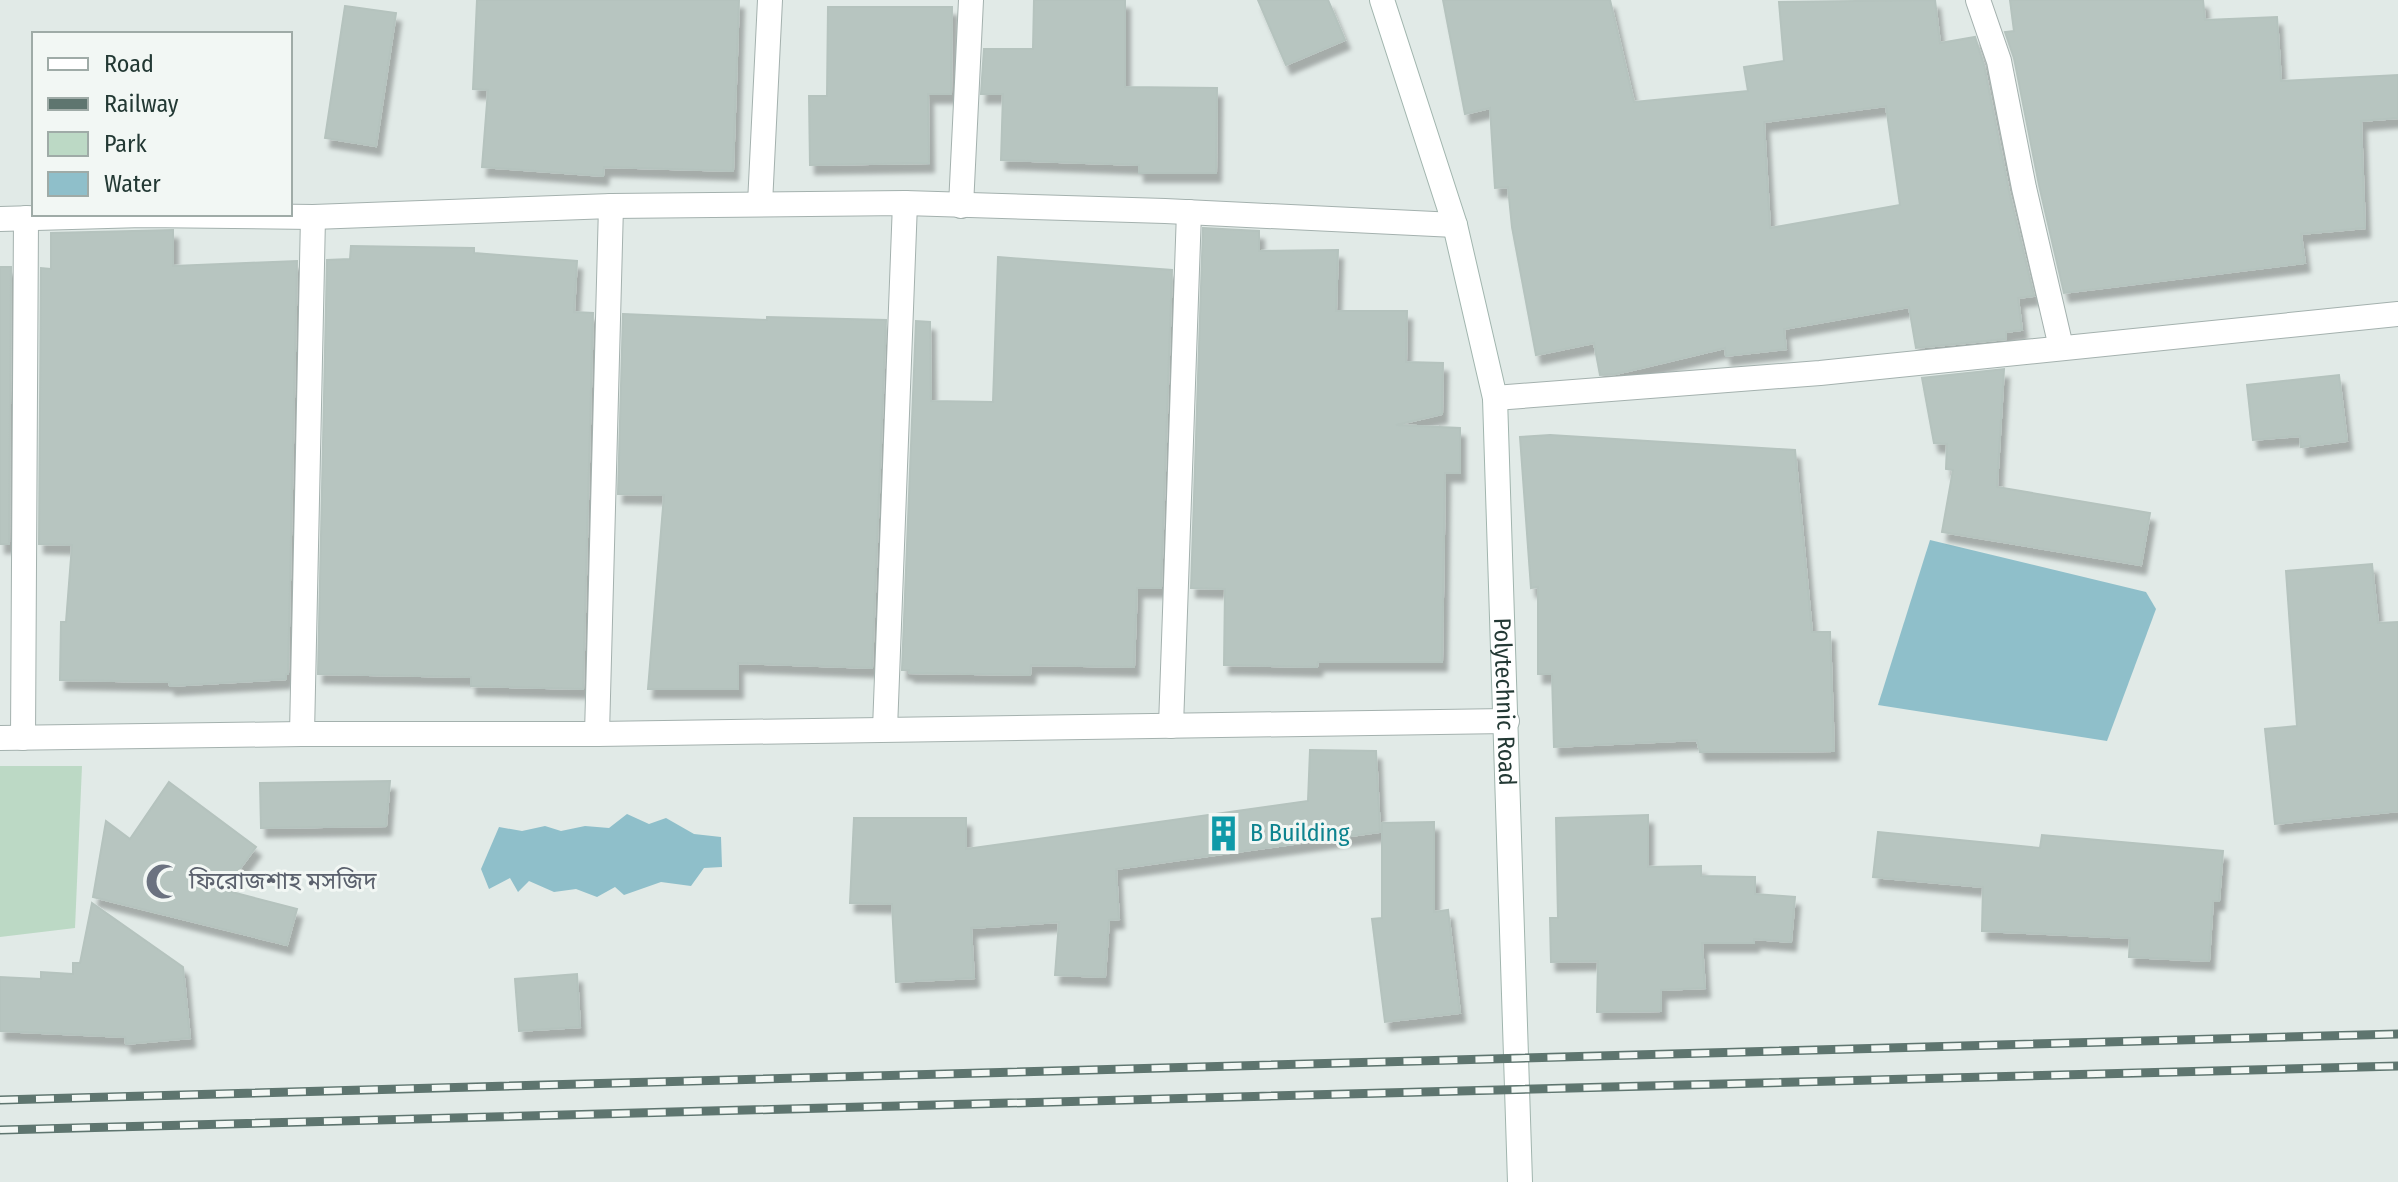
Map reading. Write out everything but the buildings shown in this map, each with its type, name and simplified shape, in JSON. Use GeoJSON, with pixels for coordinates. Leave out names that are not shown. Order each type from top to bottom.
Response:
{"type":"FeatureCollection","features":[{"type":"Feature","properties":{"kind":"street"},"geometry":{"type":"LineString","coordinates":[[760,204],[770,0]]}},
{"type":"Feature","properties":{"kind":"street"},"geometry":{"type":"LineString","coordinates":[[961,206],[971,0]]}},
{"type":"Feature","properties":{"kind":"street","name":"Polytechnic Road"},"geometry":{"type":"LineString","coordinates":[[1382,0],[1455,225],[1495,398],[1520,1182]]}},
{"type":"Feature","properties":{"kind":"street"},"geometry":{"type":"LineString","coordinates":[[1978,0],[1999,61],[2024,188],[2061,347]]}},
{"type":"Feature","properties":{"kind":"street"},"geometry":{"type":"LineString","coordinates":[[885,729],[905,203]]}},
{"type":"Feature","properties":{"kind":"street"},"geometry":{"type":"LineString","coordinates":[[228,216],[313,217],[611,206],[905,203],[1455,225]]}},
{"type":"Feature","properties":{"kind":"street"},"geometry":{"type":"LineString","coordinates":[[597,734],[611,206]]}},
{"type":"Feature","properties":{"kind":"street"},"geometry":{"type":"LineString","coordinates":[[1171,726],[1189,212]]}},
{"type":"Feature","properties":{"kind":"street"},"geometry":{"type":"LineString","coordinates":[[0,219],[104,216]]}},
{"type":"Feature","properties":{"kind":"street"},"geometry":{"type":"LineString","coordinates":[[302,734],[313,217]]}},
{"type":"Feature","properties":{"kind":"street"},"geometry":{"type":"LineString","coordinates":[[26,218],[12,738],[597,734],[1507,721]]}},
{"type":"Feature","properties":{"kind":"street"},"geometry":{"type":"LineString","coordinates":[[1495,398],[1820,373],[2398,314]]}},
{"type":"Feature","properties":{"kind":"green space"},"geometry":{"type":"Polygon","coordinates":[[[0,766],[82,766],[75,928],[0,937],[0,766]]]}},
{"type":"Feature","properties":{"kind":"water"},"geometry":{"type":"Polygon","coordinates":[[[1930,540],[2146,592],[2156,609],[2107,741],[1878,705],[1930,540]]]}},
{"type":"Feature","properties":{"kind":"water"},"geometry":{"type":"Polygon","coordinates":[[[627,814],[649,824],[666,818],[694,834],[721,837],[722,867],[704,868],[691,886],[661,882],[624,895],[615,887],[597,897],[576,889],[554,892],[529,881],[518,892],[510,878],[489,889],[481,869],[499,827],[522,831],[545,826],[561,831],[585,826],[609,828],[627,814]]]}},
{"type":"Feature","properties":{"kind":"railway"},"geometry":{"type":"LineString","coordinates":[[0,1100],[2398,1034]]}},
{"type":"Feature","properties":{"kind":"railway"},"geometry":{"type":"LineString","coordinates":[[0,1130],[2398,1066]]}},
{"type":"Feature","properties":{"kind":"place","name":"B Building"},"geometry":{"type":"Point","coordinates":[1224,833]}},
{"type":"Feature","properties":{"kind":"place","name":"ফিরোজশাহ মসজিদ"},"geometry":{"type":"Point","coordinates":[163,881]}}]}
